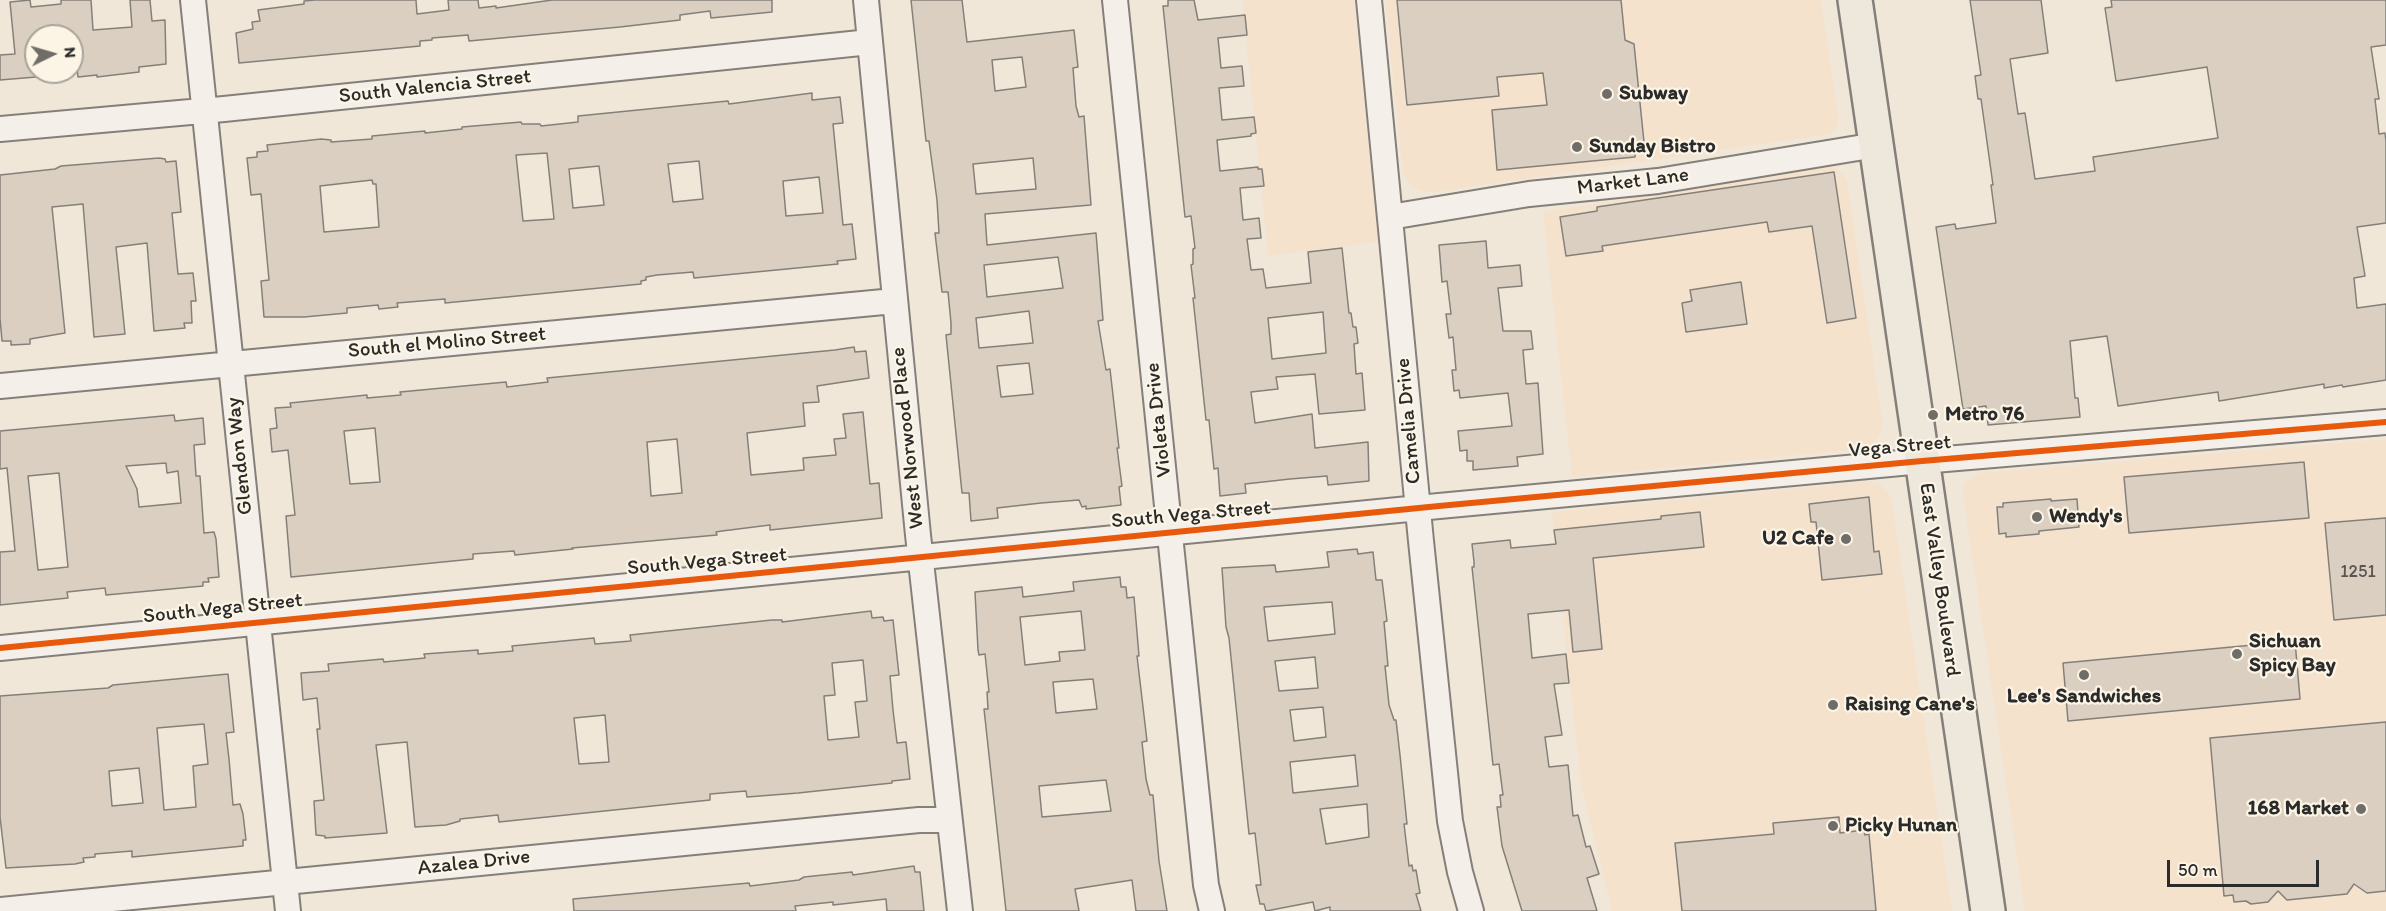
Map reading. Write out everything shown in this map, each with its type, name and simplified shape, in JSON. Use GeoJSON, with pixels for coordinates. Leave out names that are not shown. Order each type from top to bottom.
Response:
{"type":"FeatureCollection","features":[{"type":"Feature","properties":{"kind":"main road","name":"East Valley Boulevard"},"geometry":{"type":"LineString","coordinates":[[1855,0],[1988,911]]}},
{"type":"Feature","properties":{"kind":"street","name":"Glendon Way"},"geometry":{"type":"LineString","coordinates":[[193,0],[288,911]]}},
{"type":"Feature","properties":{"kind":"street","name":"West Norwood Place"},"geometry":{"type":"LineString","coordinates":[[866,0],[894,301],[948,820],[960,911]]}},
{"type":"Feature","properties":{"kind":"street","name":"Violeta Drive"},"geometry":{"type":"LineString","coordinates":[[1115,0],[1206,885],[1212,911]]}},
{"type":"Feature","properties":{"kind":"street","name":"Camelia Drive"},"geometry":{"type":"LineString","coordinates":[[1369,0],[1450,821],[1460,872],[1471,911]]}},
{"type":"Feature","properties":{"kind":"street","name":"South Valencia Street"},"geometry":{"type":"LineString","coordinates":[[0,129],[870,42]]}},
{"type":"Feature","properties":{"kind":"street","name":"Market Lane"},"geometry":{"type":"LineString","coordinates":[[1390,217],[1529,194],[1658,181],[1876,145]]}},
{"type":"Feature","properties":{"kind":"street","name":"South el Molino Street"},"geometry":{"type":"LineString","coordinates":[[0,386],[894,301]]}},
{"type":"Feature","properties":{"kind":"street","name":"Vega Street"},"geometry":{"type":"LineString","coordinates":[[1418,510],[1922,461],[2386,422]]}},
{"type":"Feature","properties":{"kind":"street","name":"South Vega Street"},"geometry":{"type":"LineString","coordinates":[[0,648],[1418,510]]}},
{"type":"Feature","properties":{"kind":"street","name":"Azalea Drive"},"geometry":{"type":"LineString","coordinates":[[0,910],[919,820],[948,820]]}},
{"type":"Feature","properties":{"kind":"shaded area"},"geometry":{"type":"Polygon","coordinates":[[[1242,0],[1354,0],[1378,242],[1268,256],[1242,0]]]}},
{"type":"Feature","properties":{"kind":"shaded area"},"geometry":{"type":"Polygon","coordinates":[[[1385,0],[1821,0],[1839,120],[1836,129],[1829,134],[1435,192],[1422,191],[1411,185],[1403,174],[1385,0]]]}},
{"type":"Feature","properties":{"kind":"shaded area"},"geometry":{"type":"Polygon","coordinates":[[[1830,167],[1840,171],[1847,180],[1883,426],[1875,443],[1869,448],[1572,477],[1543,212],[1830,167]]]}},
{"type":"Feature","properties":{"kind":"shaded area"},"geometry":{"type":"Polygon","coordinates":[[[2386,439],[2386,911],[2025,911],[1962,489],[1964,484],[1977,473],[2386,439]]]}},
{"type":"Feature","properties":{"kind":"shaded area"},"geometry":{"type":"Polygon","coordinates":[[[1868,481],[1879,484],[1887,491],[1892,501],[1952,911],[1612,911],[1581,784],[1552,512],[1868,481]]]}},
{"type":"Feature","properties":{"kind":"building"},"geometry":{"type":"Polygon","coordinates":[[[30,0],[31,7],[61,4],[61,0],[91,0],[93,30],[132,27],[130,0],[150,0],[152,21],[165,20],[166,64],[139,67],[139,72],[84,76],[84,24],[24,24],[24,78],[0,80],[0,55],[15,54],[10,2],[30,0]]]}},
{"type":"Feature","properties":{"kind":"building"},"geometry":{"type":"Polygon","coordinates":[[[416,0],[417,14],[449,10],[448,0],[478,0],[479,8],[496,6],[496,8],[552,0],[772,0],[772,12],[711,18],[710,11],[680,15],[680,20],[620,27],[469,41],[468,35],[432,38],[432,40],[420,41],[420,46],[239,63],[236,33],[253,29],[252,22],[260,21],[258,10],[304,4],[304,1],[416,0]]]}},
{"type":"Feature","properties":{"kind":"building"},"geometry":{"type":"Polygon","coordinates":[[[911,0],[962,0],[967,42],[1074,30],[1078,67],[1073,68],[1076,106],[1079,117],[1084,116],[1091,205],[985,214],[987,245],[1096,233],[1103,320],[1098,321],[1106,370],[1110,369],[1119,448],[1117,448],[1122,486],[1119,487],[1121,505],[1086,509],[1086,506],[1082,507],[1079,500],[1041,503],[997,508],[998,518],[971,521],[969,493],[962,493],[946,335],[951,334],[948,292],[942,292],[935,233],[939,233],[937,200],[929,141],[926,141],[911,0]],[[1022,57],[992,60],[995,91],[1026,87],[1022,57]],[[1033,158],[973,164],[976,194],[1036,189],[1033,158]],[[1058,257],[984,265],[987,297],[1063,288],[1058,257]],[[1029,311],[976,318],[979,348],[1033,343],[1029,311]],[[1029,363],[997,366],[1001,397],[1033,394],[1029,363]]]}},
{"type":"Feature","properties":{"kind":"building"},"geometry":{"type":"Polygon","coordinates":[[[1168,0],[1194,0],[1198,20],[1245,15],[1247,35],[1218,38],[1221,68],[1242,66],[1244,86],[1219,88],[1222,120],[1254,117],[1256,133],[1251,136],[1217,140],[1220,171],[1258,167],[1262,169],[1264,186],[1240,188],[1243,220],[1259,218],[1261,238],[1247,239],[1251,270],[1263,269],[1266,288],[1311,283],[1308,252],[1342,248],[1349,313],[1351,313],[1353,327],[1356,327],[1358,343],[1354,344],[1356,374],[1362,373],[1365,410],[1319,414],[1315,374],[1276,377],[1278,389],[1251,392],[1255,423],[1312,414],[1315,448],[1368,442],[1369,481],[1328,485],[1327,476],[1290,479],[1245,484],[1246,493],[1220,496],[1218,468],[1214,469],[1209,420],[1206,420],[1193,298],[1195,298],[1191,265],[1195,248],[1191,216],[1185,217],[1163,6],[1168,6],[1168,0]],[[1323,312],[1268,318],[1272,359],[1326,353],[1323,312]]]}},
{"type":"Feature","properties":{"kind":"building"},"geometry":{"type":"Polygon","coordinates":[[[1397,0],[1621,0],[1625,40],[1634,44],[1645,152],[1635,153],[1635,157],[1497,170],[1492,110],[1547,105],[1543,73],[1497,77],[1499,96],[1407,105],[1397,0]]]}},
{"type":"Feature","properties":{"kind":"building"},"geometry":{"type":"Polygon","coordinates":[[[1970,0],[2041,0],[2048,53],[2010,59],[2018,114],[2025,113],[2035,179],[2095,171],[2093,157],[2218,138],[2207,67],[2116,81],[2105,8],[2112,7],[2111,0],[2386,0],[2386,45],[2371,47],[2379,99],[2375,99],[2379,134],[2385,133],[2386,141],[2386,223],[2357,227],[2365,276],[2354,278],[2357,308],[2386,304],[2386,380],[2343,387],[2342,385],[2324,388],[2324,384],[2219,401],[2218,392],[2118,406],[2107,336],[2070,341],[2075,398],[2078,398],[2080,417],[1988,425],[1986,406],[1963,409],[1936,227],[1955,224],[1956,229],[1996,223],[1981,99],[1978,99],[1975,76],[1981,75],[1970,0]]]}},
{"type":"Feature","properties":{"kind":"building"},"geometry":{"type":"Polygon","coordinates":[[[812,93],[812,100],[840,97],[843,123],[833,124],[843,225],[852,224],[856,259],[837,261],[838,264],[694,278],[693,272],[657,275],[646,277],[641,284],[445,303],[445,299],[397,303],[398,307],[379,309],[378,305],[347,308],[347,313],[304,317],[264,317],[261,281],[269,280],[261,194],[251,195],[247,158],[257,157],[257,152],[268,151],[267,145],[321,139],[331,140],[331,142],[372,139],[372,136],[425,131],[425,133],[521,122],[541,126],[578,122],[578,116],[728,101],[729,104],[812,93]],[[547,153],[516,155],[523,221],[554,219],[547,153]],[[699,161],[668,164],[673,202],[703,199],[699,161]],[[599,166],[569,169],[573,208],[604,205],[599,166]],[[819,177],[783,181],[786,216],[823,213],[819,177]],[[372,180],[320,186],[324,232],[379,227],[376,184],[373,184],[372,180]]]}},
{"type":"Feature","properties":{"kind":"building"},"geometry":{"type":"Polygon","coordinates":[[[165,159],[166,162],[176,161],[181,212],[172,213],[178,274],[193,273],[196,301],[191,301],[192,323],[184,323],[185,328],[154,331],[147,243],[116,247],[125,334],[94,337],[83,204],[52,207],[65,333],[30,339],[30,344],[11,345],[11,341],[2,341],[0,175],[55,169],[61,166],[165,159]]]}},
{"type":"Feature","properties":{"kind":"building"},"geometry":{"type":"Polygon","coordinates":[[[1834,172],[1856,318],[1827,323],[1812,226],[1769,232],[1767,222],[1602,246],[1603,251],[1566,256],[1560,217],[1597,211],[1597,207],[1834,172]]]}},
{"type":"Feature","properties":{"kind":"building"},"geometry":{"type":"Polygon","coordinates":[[[1486,241],[1488,268],[1520,265],[1522,286],[1498,288],[1503,331],[1531,331],[1533,349],[1523,350],[1526,384],[1538,383],[1543,454],[1517,457],[1518,466],[1473,470],[1473,461],[1467,461],[1467,450],[1460,451],[1458,431],[1512,426],[1508,393],[1460,398],[1459,390],[1454,391],[1452,370],[1456,370],[1453,337],[1449,338],[1446,314],[1451,314],[1447,281],[1442,282],[1439,245],[1486,241]]]}},
{"type":"Feature","properties":{"kind":"building"},"geometry":{"type":"Polygon","coordinates":[[[1741,282],[1747,324],[1686,332],[1682,303],[1692,301],[1690,290],[1741,282]]]}},
{"type":"Feature","properties":{"kind":"building"},"geometry":{"type":"Polygon","coordinates":[[[854,347],[855,352],[866,351],[869,378],[817,386],[819,402],[803,403],[805,426],[747,433],[751,475],[804,470],[803,458],[836,455],[834,439],[846,438],[843,414],[863,412],[870,484],[879,483],[882,518],[770,530],[770,525],[716,532],[717,535],[515,555],[514,551],[473,554],[473,559],[291,577],[286,516],[295,515],[288,450],[272,452],[270,429],[277,428],[275,408],[291,407],[290,403],[367,395],[367,398],[401,395],[400,392],[506,382],[507,387],[548,382],[547,378],[854,347]],[[375,428],[344,431],[350,484],[380,482],[375,428]],[[677,439],[647,442],[651,496],[682,493],[677,439]]]}},
{"type":"Feature","properties":{"kind":"building"},"geometry":{"type":"Polygon","coordinates":[[[174,415],[175,421],[203,418],[205,444],[194,445],[196,476],[200,476],[204,533],[214,532],[216,539],[219,577],[208,578],[209,582],[203,582],[203,586],[106,595],[105,588],[67,592],[68,598],[0,605],[0,552],[15,551],[7,468],[0,469],[0,431],[174,415]],[[166,463],[126,466],[137,489],[139,507],[181,503],[178,471],[167,473],[166,463]],[[59,473],[28,476],[38,570],[68,567],[59,473]]]}},
{"type":"Feature","properties":{"kind":"building"},"geometry":{"type":"Polygon","coordinates":[[[2304,462],[2309,518],[2129,533],[2124,477],[2304,462]]]}},
{"type":"Feature","properties":{"kind":"building"},"geometry":{"type":"Polygon","coordinates":[[[1869,497],[1874,552],[1879,551],[1882,574],[1822,580],[1816,522],[1811,522],[1809,504],[1869,497]]]}},
{"type":"Feature","properties":{"kind":"building"},"geometry":{"type":"Polygon","coordinates":[[[2051,499],[2051,501],[2077,499],[2079,527],[2006,537],[2006,533],[1999,534],[1997,507],[2003,507],[2003,503],[2051,499]]]}},
{"type":"Feature","properties":{"kind":"building"},"geometry":{"type":"Polygon","coordinates":[[[1700,512],[1704,547],[1593,558],[1602,649],[1573,652],[1569,610],[1528,614],[1532,658],[1566,654],[1569,683],[1554,684],[1562,735],[1545,737],[1549,767],[1568,765],[1573,816],[1578,815],[1586,847],[1590,846],[1599,874],[1587,878],[1597,911],[1522,911],[1502,846],[1497,807],[1501,807],[1500,795],[1503,795],[1499,764],[1493,765],[1472,567],[1474,567],[1474,562],[1472,544],[1510,540],[1511,548],[1556,544],[1554,530],[1661,519],[1661,516],[1700,512]]]}},
{"type":"Feature","properties":{"kind":"building"},"geometry":{"type":"Polygon","coordinates":[[[2386,518],[2386,615],[2334,620],[2325,523],[2386,518]]]}},
{"type":"Feature","properties":{"kind":"building"},"geometry":{"type":"Polygon","coordinates":[[[1357,549],[1358,554],[1373,552],[1376,580],[1382,580],[1387,621],[1384,622],[1388,666],[1385,666],[1389,705],[1394,720],[1396,720],[1409,866],[1412,865],[1413,871],[1416,870],[1420,893],[1416,894],[1421,911],[1330,911],[1330,907],[1315,911],[1313,902],[1266,911],[1264,904],[1260,904],[1256,885],[1261,885],[1255,833],[1249,834],[1226,627],[1222,568],[1275,565],[1276,572],[1329,567],[1327,552],[1357,549]],[[1332,602],[1264,607],[1268,641],[1335,634],[1332,602]],[[1315,657],[1275,661],[1279,691],[1318,688],[1315,657]],[[1323,707],[1290,710],[1294,741],[1326,737],[1323,707]],[[1355,755],[1290,762],[1293,793],[1358,786],[1355,755]],[[1367,804],[1320,809],[1326,844],[1369,837],[1367,804]]]}},
{"type":"Feature","properties":{"kind":"building"},"geometry":{"type":"Polygon","coordinates":[[[1120,577],[1121,587],[1126,587],[1127,598],[1134,597],[1139,656],[1137,656],[1147,741],[1142,742],[1146,779],[1150,795],[1153,795],[1159,861],[1167,911],[1136,911],[1132,880],[1075,889],[1079,911],[1006,911],[984,709],[988,709],[987,692],[989,692],[985,654],[979,655],[978,650],[975,592],[1022,587],[1023,597],[1074,591],[1073,582],[1120,577]],[[1081,611],[1020,617],[1025,665],[1060,661],[1059,652],[1085,650],[1081,611]],[[1093,679],[1053,682],[1056,713],[1097,709],[1093,679]],[[1106,780],[1039,786],[1042,817],[1111,811],[1106,780]]]}},
{"type":"Feature","properties":{"kind":"building"},"geometry":{"type":"Polygon","coordinates":[[[871,611],[872,618],[883,617],[884,621],[893,620],[899,675],[890,676],[893,710],[897,743],[906,742],[910,779],[892,781],[892,783],[747,797],[746,791],[710,794],[710,800],[499,822],[498,815],[460,819],[460,821],[446,825],[415,827],[407,742],[376,745],[387,833],[325,838],[325,836],[316,835],[314,801],[324,800],[317,729],[320,729],[317,698],[303,700],[301,673],[329,671],[328,664],[383,659],[384,662],[425,658],[424,654],[478,650],[478,654],[513,651],[512,646],[594,638],[595,644],[631,641],[630,635],[772,620],[782,620],[782,622],[871,611]],[[863,660],[832,663],[835,695],[824,696],[828,740],[859,737],[855,702],[867,701],[863,660]],[[605,715],[574,718],[579,764],[609,762],[605,715]]]}},
{"type":"Feature","properties":{"kind":"building"},"geometry":{"type":"Polygon","coordinates":[[[2295,641],[2300,699],[2068,721],[2063,663],[2295,641]]]}},
{"type":"Feature","properties":{"kind":"building"},"geometry":{"type":"Polygon","coordinates":[[[228,674],[234,732],[226,733],[233,805],[240,804],[243,814],[246,840],[243,840],[243,846],[132,857],[132,851],[95,854],[95,857],[83,858],[84,862],[75,864],[6,868],[0,817],[0,696],[108,688],[113,685],[228,674]],[[204,724],[157,728],[164,810],[196,807],[193,766],[208,764],[204,724]],[[139,768],[109,771],[112,806],[143,803],[139,768]]]}},
{"type":"Feature","properties":{"kind":"building"},"geometry":{"type":"Polygon","coordinates":[[[2386,722],[2386,891],[2367,893],[2354,884],[2347,894],[2287,900],[2278,891],[2268,902],[2251,904],[2246,901],[2234,902],[2233,895],[2224,896],[2210,738],[2386,722]]]}},
{"type":"Feature","properties":{"kind":"building"},"geometry":{"type":"Polygon","coordinates":[[[1839,817],[1840,833],[1864,830],[1865,835],[1869,834],[1876,911],[1682,911],[1675,843],[1774,834],[1773,823],[1839,817]]]}},
{"type":"Feature","properties":{"kind":"building"},"geometry":{"type":"Polygon","coordinates":[[[914,866],[915,872],[920,872],[924,911],[887,911],[886,899],[833,905],[833,902],[795,906],[796,911],[574,911],[573,899],[749,883],[750,886],[799,880],[804,877],[852,872],[853,875],[914,866]]]}},
{"type":"Feature","properties":{"kind":"cycle path"},"geometry":{"type":"LineString","coordinates":[[0,648],[1439,506],[1922,461],[2386,422]]}},
{"type":"Feature","properties":{"kind":"place","name":"Subway"},"geometry":{"type":"Point","coordinates":[1607,94]}},
{"type":"Feature","properties":{"kind":"place","name":"Sunday Bistro"},"geometry":{"type":"Point","coordinates":[1577,147]}},
{"type":"Feature","properties":{"kind":"place","name":"Metro 76"},"geometry":{"type":"Point","coordinates":[1933,415]}},
{"type":"Feature","properties":{"kind":"place","name":"Wendy's"},"geometry":{"type":"Point","coordinates":[2037,517]}},
{"type":"Feature","properties":{"kind":"place","name":"U2 Cafe"},"geometry":{"type":"Point","coordinates":[1846,539]}},
{"type":"Feature","properties":{"kind":"place","name":"Sichuan Spicy Bay"},"geometry":{"type":"Point","coordinates":[2237,654]}},
{"type":"Feature","properties":{"kind":"place","name":"Lee's Sandwiches"},"geometry":{"type":"Point","coordinates":[2084,675]}},
{"type":"Feature","properties":{"kind":"place","name":"Raising Cane's"},"geometry":{"type":"Point","coordinates":[1833,705]}},
{"type":"Feature","properties":{"kind":"place","name":"168 Market"},"geometry":{"type":"Point","coordinates":[2361,809]}},
{"type":"Feature","properties":{"kind":"place","name":"Picky Hunan"},"geometry":{"type":"Point","coordinates":[1833,826]}}]}
